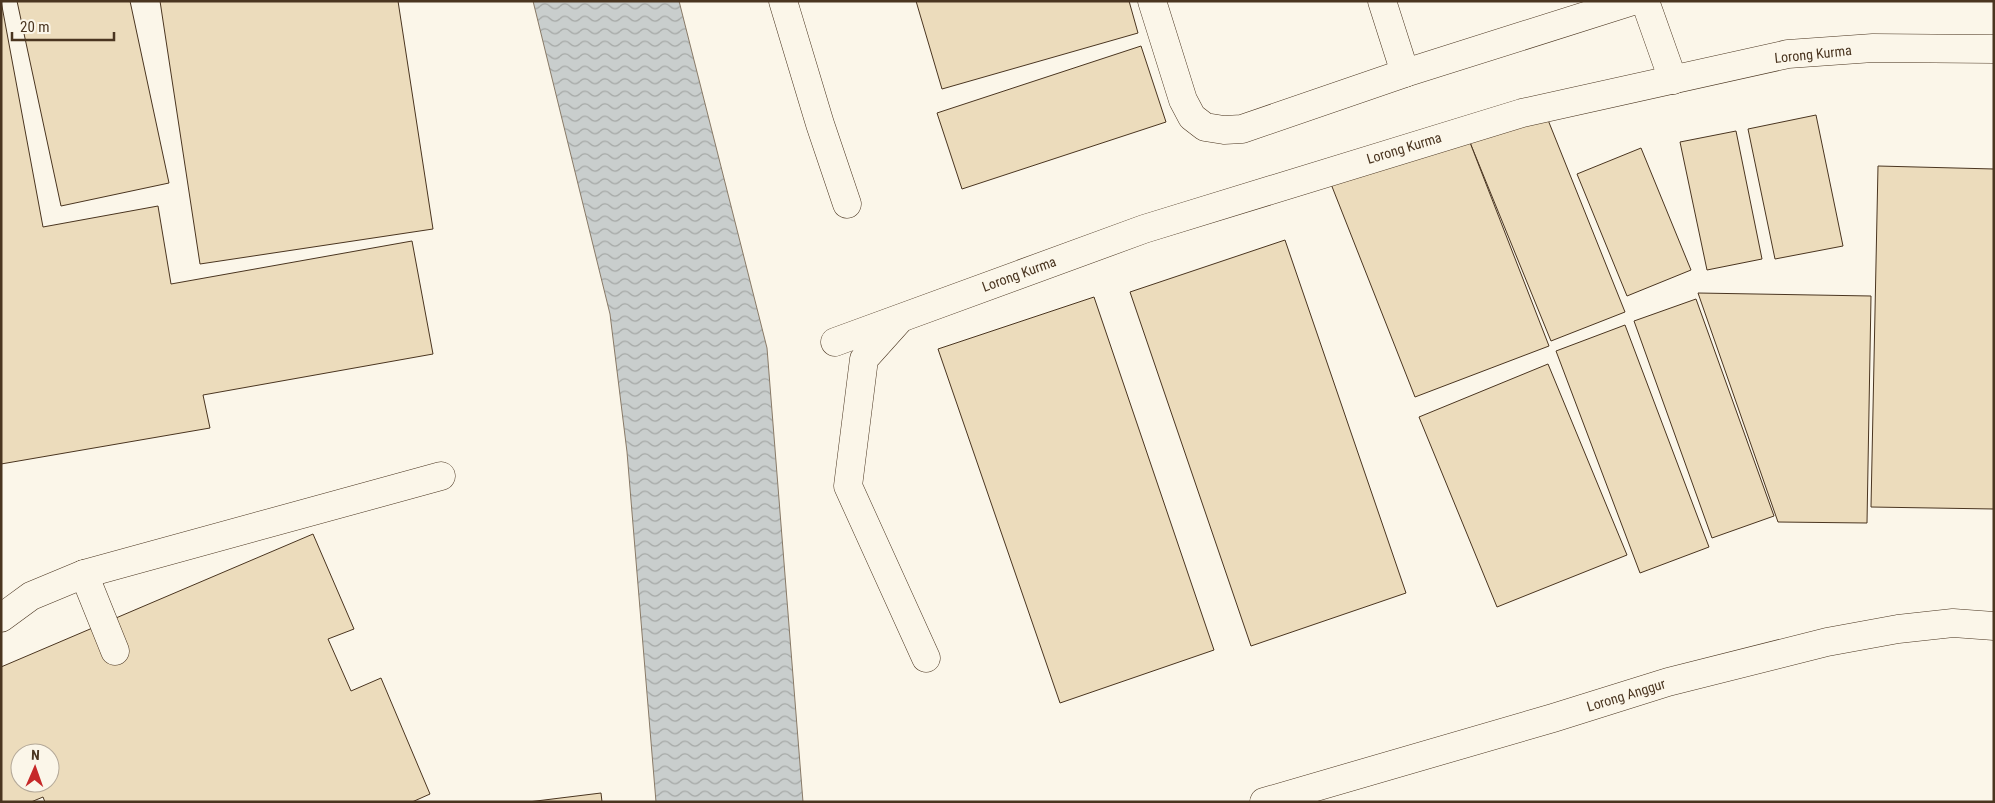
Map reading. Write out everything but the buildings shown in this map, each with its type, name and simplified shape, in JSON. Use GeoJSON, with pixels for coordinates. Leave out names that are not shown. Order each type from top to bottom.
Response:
{"type":"FeatureCollection","features":[{"type":"Feature","properties":{"kind":"street"},"geometry":{"type":"LineString","coordinates":[[783,1],[820,124],[847,204]]}},
{"type":"Feature","properties":{"kind":"street"},"geometry":{"type":"LineString","coordinates":[[1152,1],[1183,100],[1192,117],[1206,127],[1224,130],[1242,129],[1405,72],[1633,1]]}},
{"type":"Feature","properties":{"kind":"street"},"geometry":{"type":"LineString","coordinates":[[1382,1],[1405,72]]}},
{"type":"Feature","properties":{"kind":"street"},"geometry":{"type":"LineString","coordinates":[[1645,1],[1673,80]]}},
{"type":"Feature","properties":{"kind":"street","name":"Lorong Kurma"},"geometry":{"type":"LineString","coordinates":[[835,342],[1144,229],[1522,113],[1788,54],[1874,48],[1994,49]]}},
{"type":"Feature","properties":{"kind":"street"},"geometry":{"type":"LineString","coordinates":[[901,317],[864,359],[848,486],[926,658]]}},
{"type":"Feature","properties":{"kind":"street"},"geometry":{"type":"LineString","coordinates":[[1,618],[31,596],[84,574],[441,476]]}},
{"type":"Feature","properties":{"kind":"street"},"geometry":{"type":"LineString","coordinates":[[84,574],[115,651]]}},
{"type":"Feature","properties":{"kind":"street","name":"Lorong Anggur"},"geometry":{"type":"LineString","coordinates":[[1264,802],[1544,721],[1668,682],[1827,642],[1898,629],[1954,623],[1994,626]]}},
{"type":"Feature","properties":{"kind":"water"},"geometry":{"type":"Polygon","coordinates":[[[533,1],[679,1],[767,348],[803,802],[656,802],[627,452],[610,314],[533,1]]]}}]}
